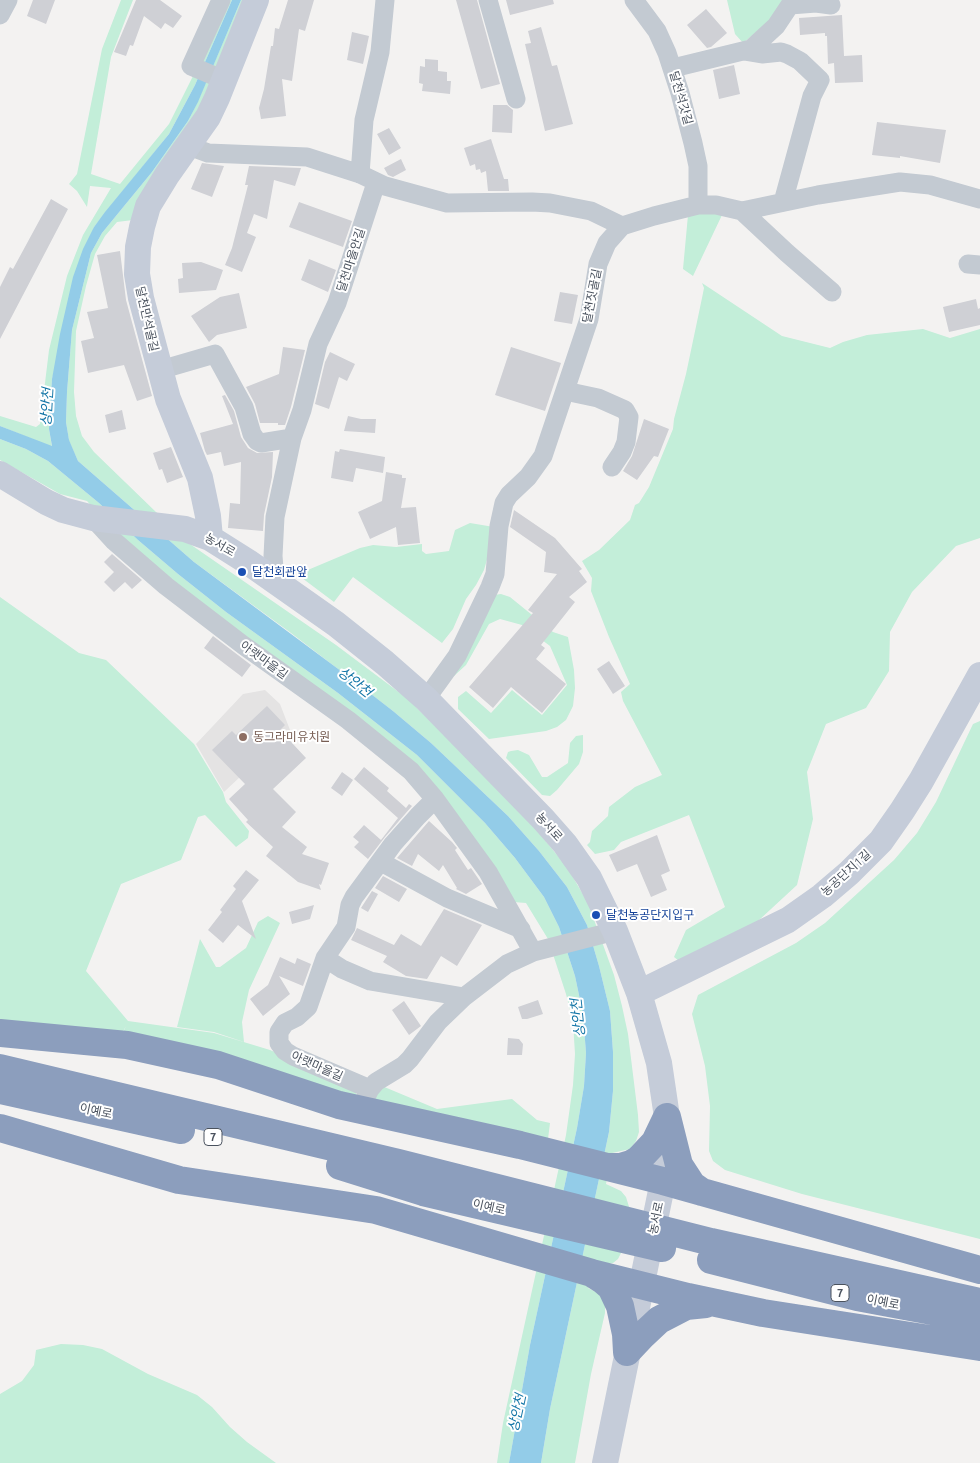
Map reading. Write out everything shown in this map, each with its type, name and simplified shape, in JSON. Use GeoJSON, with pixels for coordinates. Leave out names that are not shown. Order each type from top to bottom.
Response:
{"type":"FeatureCollection","features":[{"type":"Feature","properties":{"kind":"highway"},"geometry":{"type":"LineString","coordinates":[[0,1033],[127,1045],[218,1065],[339,1105],[520,1145],[664,1181],[980,1270]]}},
{"type":"Feature","properties":{"kind":"highway","name":"이예로"},"geometry":{"type":"LineString","coordinates":[[0,1068],[400,1163],[706,1250],[856,1297],[980,1320]]}},
{"type":"Feature","properties":{"kind":"highway","name":"이예로"},"geometry":{"type":"LineString","coordinates":[[0,1090],[330,1163],[423,1192],[706,1250],[980,1302]]}},
{"type":"Feature","properties":{"kind":"highway"},"geometry":{"type":"LineString","coordinates":[[609,1167],[621,1167],[638,1160],[655,1142],[667,1117]]}},
{"type":"Feature","properties":{"kind":"highway"},"geometry":{"type":"LineString","coordinates":[[667,1117],[679,1165],[692,1185],[702,1192]]}},
{"type":"Feature","properties":{"kind":"highway"},"geometry":{"type":"LineString","coordinates":[[0,1128],[179,1180],[376,1210],[592,1273],[721,1304],[763,1313],[980,1346]]}},
{"type":"Feature","properties":{"kind":"highway"},"geometry":{"type":"LineString","coordinates":[[592,1273],[604,1281],[616,1296],[624,1319],[627,1352]]}},
{"type":"Feature","properties":{"kind":"highway"},"geometry":{"type":"LineString","coordinates":[[627,1352],[659,1320],[673,1312],[693,1305],[721,1304]]}},
{"type":"Feature","properties":{"kind":"street"},"geometry":{"type":"LineString","coordinates":[[0,15],[8,0]]}},
{"type":"Feature","properties":{"kind":"street"},"geometry":{"type":"LineString","coordinates":[[221,0],[191,66],[221,79]]}},
{"type":"Feature","properties":{"kind":"street","name":"달천만석골길"},"geometry":{"type":"LineString","coordinates":[[210,538],[208,516],[200,478],[168,399],[141,298],[137,274],[138,247],[148,206],[167,175],[208,118],[221,79],[256,0]]}},
{"type":"Feature","properties":{"kind":"street"},"geometry":{"type":"LineString","coordinates":[[360,174],[364,120],[380,52],[384,0]]}},
{"type":"Feature","properties":{"kind":"street"},"geometry":{"type":"LineString","coordinates":[[488,0],[516,98]]}},
{"type":"Feature","properties":{"kind":"street","name":"달천석갓길"},"geometry":{"type":"LineString","coordinates":[[634,0],[657,31],[672,68],[698,166],[698,205]]}},
{"type":"Feature","properties":{"kind":"street"},"geometry":{"type":"LineString","coordinates":[[672,68],[751,49],[776,26],[790,5],[816,3],[831,5]]}},
{"type":"Feature","properties":{"kind":"street"},"geometry":{"type":"LineString","coordinates":[[744,51],[762,54],[781,52],[787,54],[800,61],[820,80],[812,96],[783,202]]}},
{"type":"Feature","properties":{"kind":"street"},"geometry":{"type":"LineString","coordinates":[[189,146],[208,153],[307,157],[360,174],[376,183],[447,203],[532,202],[571,206],[591,211],[622,226],[698,205],[716,205],[742,211],[848,190],[900,182],[930,185],[980,199]]}},
{"type":"Feature","properties":{"kind":"street","name":"달천마을안길"},"geometry":{"type":"LineString","coordinates":[[274,581],[275,517],[292,438],[302,410],[318,344],[337,303],[376,183]]}},
{"type":"Feature","properties":{"kind":"street"},"geometry":{"type":"LineString","coordinates":[[742,211],[832,292]]}},
{"type":"Feature","properties":{"kind":"street","name":"달천짓골길"},"geometry":{"type":"LineString","coordinates":[[426,699],[457,656],[490,587],[495,574],[499,526],[504,503],[509,495],[528,477],[543,456],[589,318],[595,276],[602,252],[614,233],[622,226]]}},
{"type":"Feature","properties":{"kind":"street"},"geometry":{"type":"LineString","coordinates":[[160,370],[215,354],[244,407],[252,434],[257,442],[292,438]]}},
{"type":"Feature","properties":{"kind":"street"},"geometry":{"type":"LineString","coordinates":[[566,390],[598,398],[625,410],[629,417],[626,442],[612,467]]}},
{"type":"Feature","properties":{"kind":"street","name":"농서로"},"geometry":{"type":"LineString","coordinates":[[0,474],[63,510],[97,519],[185,529],[210,538],[274,581],[365,647],[426,699],[525,800],[565,844],[589,878],[600,896],[608,933],[639,993],[659,1063],[667,1117],[668,1151],[664,1181],[605,1463]]}},
{"type":"Feature","properties":{"kind":"street","name":"아랫마을길"},"geometry":{"type":"LineString","coordinates":[[97,519],[114,541],[166,586],[348,720],[411,771],[435,799],[488,872],[521,929],[537,950],[507,964],[464,997],[438,1022],[404,1065],[385,1076],[367,1094],[284,1051],[278,1038],[282,1027],[308,1007],[326,958],[346,927],[354,897],[418,816],[435,799]]}},
{"type":"Feature","properties":{"kind":"street","name":"농공단지1길"},"geometry":{"type":"LineString","coordinates":[[639,993],[788,920],[822,896],[849,873],[881,841],[902,811],[921,781],[979,677]]}},
{"type":"Feature","properties":{"kind":"street"},"geometry":{"type":"LineString","coordinates":[[381,862],[447,898],[521,929]]}},
{"type":"Feature","properties":{"kind":"street"},"geometry":{"type":"LineString","coordinates":[[537,950],[608,933]]}},
{"type":"Feature","properties":{"kind":"street"},"geometry":{"type":"LineString","coordinates":[[326,958],[349,973],[370,981],[464,997]]}},
{"type":"Feature","properties":{"kind":"shaded area","name":"동그라미유치원"},"geometry":{"type":"Polygon","coordinates":[[[265,690],[280,704],[290,730],[224,792],[196,744],[243,694],[265,690]]]}},
{"type":"Feature","properties":{"kind":"green space"},"geometry":{"type":"Polygon","coordinates":[[[121,0],[133,0],[111,57],[91,174],[120,184],[169,124],[201,60],[226,0],[232,0],[195,85],[169,134],[94,227],[52,379],[49,429],[52,447],[0,426],[0,416],[36,427],[40,424],[49,350],[67,276],[83,235],[111,188],[90,186],[87,207],[77,191],[69,184],[77,174],[102,49],[121,0]]]}},
{"type":"Feature","properties":{"kind":"green space"},"geometry":{"type":"Polygon","coordinates":[[[241,0],[246,0],[212,87],[133,220],[117,222],[105,236],[95,254],[76,331],[74,392],[76,416],[82,436],[94,452],[187,542],[336,645],[408,699],[529,821],[567,867],[588,903],[614,975],[622,1006],[628,1034],[639,1132],[636,1141],[630,1149],[612,1153],[606,1184],[621,1191],[626,1197],[630,1210],[618,1259],[613,1263],[594,1265],[588,1288],[598,1293],[605,1301],[605,1313],[591,1374],[575,1463],[541,1463],[550,1409],[609,1132],[613,1091],[610,1011],[587,925],[567,887],[539,851],[508,816],[431,743],[393,711],[291,633],[194,562],[78,461],[69,441],[66,422],[72,330],[91,253],[102,233],[152,172],[188,121],[241,0]]]}},
{"type":"Feature","properties":{"kind":"green space"},"geometry":{"type":"Polygon","coordinates":[[[727,0],[785,0],[778,14],[743,43],[735,34],[727,0]]]}},
{"type":"Feature","properties":{"kind":"green space"},"geometry":{"type":"Polygon","coordinates":[[[707,212],[722,215],[693,276],[683,269],[688,215],[707,212]]]}},
{"type":"Feature","properties":{"kind":"green space"},"geometry":{"type":"Polygon","coordinates":[[[702,283],[782,336],[830,348],[867,335],[923,329],[950,338],[980,329],[980,538],[956,546],[912,592],[890,632],[889,671],[866,708],[826,724],[807,772],[813,819],[797,885],[758,921],[679,961],[674,957],[686,930],[725,907],[689,815],[621,842],[614,850],[595,854],[587,845],[590,842],[592,831],[608,816],[609,807],[635,787],[662,775],[623,701],[621,692],[630,684],[591,591],[592,578],[582,561],[599,550],[630,520],[635,505],[639,503],[649,487],[673,429],[704,288],[702,283]]]}},
{"type":"Feature","properties":{"kind":"green space"},"geometry":{"type":"Polygon","coordinates":[[[0,439],[26,449],[48,461],[99,503],[178,574],[226,612],[338,693],[417,755],[485,823],[515,858],[544,897],[559,927],[575,976],[583,1014],[586,1053],[584,1086],[577,1128],[530,1345],[509,1463],[497,1463],[503,1423],[566,1135],[573,1085],[575,1054],[573,1022],[548,939],[526,903],[513,902],[438,795],[119,537],[87,501],[60,494],[0,460],[0,439]]]}},
{"type":"Feature","properties":{"kind":"green space"},"geometry":{"type":"Polygon","coordinates":[[[470,523],[494,527],[490,549],[484,570],[466,599],[453,629],[442,643],[353,577],[334,602],[302,578],[303,572],[360,548],[373,545],[396,547],[422,544],[422,551],[426,554],[449,551],[455,530],[470,523]]]}},
{"type":"Feature","properties":{"kind":"green space"},"geometry":{"type":"Polygon","coordinates":[[[501,594],[510,597],[553,632],[568,637],[575,688],[573,706],[566,720],[557,727],[546,731],[489,739],[458,709],[458,697],[466,691],[491,713],[512,690],[542,715],[567,685],[550,646],[522,625],[500,619],[489,624],[466,665],[454,676],[449,676],[494,595],[501,594]]]}},
{"type":"Feature","properties":{"kind":"green space"},"geometry":{"type":"Polygon","coordinates":[[[0,597],[79,653],[106,660],[194,744],[223,792],[226,802],[249,831],[248,838],[236,847],[205,815],[198,817],[181,860],[121,884],[86,971],[128,1021],[214,1033],[270,1050],[349,1084],[358,1098],[382,1086],[437,1109],[512,1099],[537,1120],[550,1123],[548,1139],[410,1118],[121,1037],[126,1026],[120,1037],[0,1022],[0,597]]]}},
{"type":"Feature","properties":{"kind":"green space"},"geometry":{"type":"Polygon","coordinates":[[[980,721],[980,1239],[802,1194],[725,1170],[713,1161],[709,1151],[710,1106],[705,1066],[692,1014],[698,995],[796,943],[825,923],[894,860],[917,833],[936,802],[973,724],[980,721]]]}},
{"type":"Feature","properties":{"kind":"green space"},"geometry":{"type":"Polygon","coordinates":[[[583,735],[583,752],[579,764],[550,796],[542,795],[506,758],[508,752],[518,750],[529,755],[542,777],[547,777],[568,763],[570,743],[576,736],[583,735]]]}},
{"type":"Feature","properties":{"kind":"green space"},"geometry":{"type":"Polygon","coordinates":[[[268,916],[280,923],[249,990],[242,1022],[244,1042],[214,1032],[177,1027],[200,939],[216,967],[220,967],[246,948],[258,922],[268,916]]]}},
{"type":"Feature","properties":{"kind":"green space"},"geometry":{"type":"Polygon","coordinates":[[[61,1344],[83,1345],[102,1349],[148,1374],[197,1395],[212,1407],[247,1442],[276,1463],[0,1463],[0,1394],[22,1381],[34,1365],[36,1350],[61,1344]]]}},
{"type":"Feature","properties":{"kind":"water","name":"상안천"},"geometry":{"type":"Polygon","coordinates":[[[232,0],[241,0],[198,102],[188,121],[152,172],[102,233],[91,253],[72,330],[66,422],[69,440],[78,461],[194,562],[349,677],[431,743],[508,816],[539,851],[567,887],[587,925],[610,1011],[613,1091],[609,1132],[550,1409],[541,1463],[509,1463],[530,1345],[577,1128],[584,1086],[586,1053],[583,1014],[575,976],[559,927],[544,897],[515,858],[485,823],[417,755],[338,693],[226,612],[178,574],[99,503],[48,461],[26,449],[0,439],[0,426],[52,446],[49,429],[52,379],[73,277],[83,249],[94,227],[105,212],[169,134],[195,85],[232,0]]]}},
{"type":"Feature","properties":{"kind":"building"},"geometry":{"type":"Polygon","coordinates":[[[33,0],[55,0],[46,24],[27,16],[33,0]]]}},
{"type":"Feature","properties":{"kind":"building"},"geometry":{"type":"Polygon","coordinates":[[[136,0],[160,0],[182,16],[173,28],[165,23],[161,29],[144,16],[133,46],[130,45],[126,56],[114,52],[136,0]]]}},
{"type":"Feature","properties":{"kind":"building"},"geometry":{"type":"Polygon","coordinates":[[[288,0],[314,0],[305,31],[299,29],[292,81],[282,79],[286,116],[261,119],[259,108],[271,46],[273,46],[275,28],[279,29],[288,0]]]}},
{"type":"Feature","properties":{"kind":"building"},"geometry":{"type":"Polygon","coordinates":[[[456,0],[477,0],[500,84],[481,89],[456,0]]]}},
{"type":"Feature","properties":{"kind":"building"},"geometry":{"type":"Polygon","coordinates":[[[506,0],[553,0],[554,4],[510,15],[506,0]]]}},
{"type":"Feature","properties":{"kind":"building"},"geometry":{"type":"Polygon","coordinates":[[[706,9],[727,33],[711,47],[707,48],[687,25],[706,9]]]}},
{"type":"Feature","properties":{"kind":"building"},"geometry":{"type":"Polygon","coordinates":[[[842,15],[844,56],[862,55],[863,82],[835,83],[834,63],[828,64],[827,36],[825,36],[825,33],[800,35],[799,18],[842,15]]]}},
{"type":"Feature","properties":{"kind":"building"},"geometry":{"type":"Polygon","coordinates":[[[541,27],[552,66],[557,65],[573,124],[545,131],[525,44],[531,43],[528,31],[541,27]]]}},
{"type":"Feature","properties":{"kind":"building"},"geometry":{"type":"Polygon","coordinates":[[[352,32],[369,36],[363,64],[347,60],[352,32]]]}},
{"type":"Feature","properties":{"kind":"building"},"geometry":{"type":"Polygon","coordinates":[[[425,59],[438,60],[438,71],[447,72],[447,81],[451,81],[450,94],[422,91],[423,84],[419,83],[420,66],[425,67],[425,59]]]}},
{"type":"Feature","properties":{"kind":"building"},"geometry":{"type":"Polygon","coordinates":[[[734,65],[740,94],[719,99],[713,70],[734,65]]]}},
{"type":"Feature","properties":{"kind":"building"},"geometry":{"type":"Polygon","coordinates":[[[493,105],[507,105],[513,110],[512,133],[492,132],[493,105]]]}},
{"type":"Feature","properties":{"kind":"building"},"geometry":{"type":"Polygon","coordinates":[[[877,122],[946,130],[940,163],[900,156],[900,158],[872,155],[877,122]]]}},
{"type":"Feature","properties":{"kind":"building"},"geometry":{"type":"Polygon","coordinates":[[[389,128],[401,148],[389,155],[377,134],[389,128]]]}},
{"type":"Feature","properties":{"kind":"building"},"geometry":{"type":"Polygon","coordinates":[[[491,139],[504,179],[508,179],[509,191],[488,191],[486,171],[481,173],[480,169],[476,170],[475,164],[470,166],[464,148],[491,139]]]}},
{"type":"Feature","properties":{"kind":"building"},"geometry":{"type":"Polygon","coordinates":[[[401,159],[406,170],[393,177],[388,175],[384,168],[401,159]]]}},
{"type":"Feature","properties":{"kind":"building"},"geometry":{"type":"Polygon","coordinates":[[[202,163],[224,166],[212,197],[191,189],[202,163]]]}},
{"type":"Feature","properties":{"kind":"building"},"geometry":{"type":"Polygon","coordinates":[[[249,166],[301,168],[295,186],[274,180],[267,219],[254,214],[247,233],[256,237],[242,272],[225,265],[232,248],[248,185],[245,185],[249,166]]]}},
{"type":"Feature","properties":{"kind":"building"},"geometry":{"type":"Polygon","coordinates":[[[51,199],[68,209],[0,339],[0,287],[10,267],[13,269],[51,199]]]}},
{"type":"Feature","properties":{"kind":"building"},"geometry":{"type":"Polygon","coordinates":[[[299,202],[352,221],[343,247],[289,227],[299,202]]]}},
{"type":"Feature","properties":{"kind":"building"},"geometry":{"type":"Polygon","coordinates":[[[120,251],[126,300],[152,396],[137,401],[124,365],[88,373],[81,341],[94,338],[87,312],[108,308],[97,255],[120,251]]]}},
{"type":"Feature","properties":{"kind":"building"},"geometry":{"type":"Polygon","coordinates":[[[309,259],[336,270],[328,292],[301,280],[309,259]]]}},
{"type":"Feature","properties":{"kind":"building"},"geometry":{"type":"Polygon","coordinates":[[[201,262],[223,270],[216,290],[179,293],[178,279],[183,278],[182,263],[201,262]]]}},
{"type":"Feature","properties":{"kind":"building"},"geometry":{"type":"Polygon","coordinates":[[[560,292],[578,295],[572,324],[554,321],[560,292]]]}},
{"type":"Feature","properties":{"kind":"building"},"geometry":{"type":"Polygon","coordinates":[[[239,293],[247,328],[217,335],[209,342],[191,316],[220,297],[239,293]]]}},
{"type":"Feature","properties":{"kind":"building"},"geometry":{"type":"Polygon","coordinates":[[[976,299],[978,309],[980,308],[980,325],[949,332],[943,307],[976,299]]]}},
{"type":"Feature","properties":{"kind":"building"},"geometry":{"type":"Polygon","coordinates":[[[283,347],[305,350],[291,407],[285,425],[260,423],[255,404],[246,387],[279,374],[283,347]]]}},
{"type":"Feature","properties":{"kind":"building"},"geometry":{"type":"Polygon","coordinates":[[[511,347],[561,363],[545,411],[495,395],[511,347]]]}},
{"type":"Feature","properties":{"kind":"building"},"geometry":{"type":"Polygon","coordinates":[[[330,352],[355,364],[347,381],[339,377],[329,409],[315,404],[325,362],[330,352]]]}},
{"type":"Feature","properties":{"kind":"building"},"geometry":{"type":"Polygon","coordinates":[[[225,395],[234,411],[241,437],[248,448],[257,453],[273,452],[272,477],[264,515],[263,531],[228,528],[230,503],[240,504],[241,462],[224,466],[221,452],[207,455],[205,451],[200,433],[233,424],[222,396],[225,395]]]}},
{"type":"Feature","properties":{"kind":"building"},"geometry":{"type":"Polygon","coordinates":[[[122,410],[126,429],[109,433],[105,415],[122,410]]]}},
{"type":"Feature","properties":{"kind":"building"},"geometry":{"type":"Polygon","coordinates":[[[348,416],[361,419],[376,419],[375,433],[344,431],[348,416]]]}},
{"type":"Feature","properties":{"kind":"building"},"geometry":{"type":"Polygon","coordinates":[[[644,419],[669,429],[658,457],[654,456],[637,480],[623,471],[632,456],[644,419]]]}},
{"type":"Feature","properties":{"kind":"building"},"geometry":{"type":"Polygon","coordinates":[[[171,447],[183,477],[167,483],[162,469],[159,470],[153,453],[171,447]]]}},
{"type":"Feature","properties":{"kind":"building"},"geometry":{"type":"Polygon","coordinates":[[[340,449],[385,457],[383,473],[356,468],[353,482],[331,478],[335,451],[339,452],[340,449]]]}},
{"type":"Feature","properties":{"kind":"building"},"geometry":{"type":"Polygon","coordinates":[[[386,472],[402,475],[402,478],[406,478],[401,508],[416,507],[420,543],[398,545],[396,527],[370,539],[358,512],[382,501],[386,472]]]}},
{"type":"Feature","properties":{"kind":"building"},"geometry":{"type":"Polygon","coordinates":[[[514,510],[555,538],[582,569],[579,571],[587,582],[569,597],[575,602],[541,645],[545,648],[536,659],[566,684],[542,713],[511,687],[493,708],[469,687],[533,613],[528,610],[557,574],[544,572],[546,552],[510,527],[514,510]]]}},
{"type":"Feature","properties":{"kind":"building"},"geometry":{"type":"Polygon","coordinates":[[[112,554],[142,580],[132,589],[125,582],[114,592],[104,582],[114,572],[104,562],[112,554]]]}},
{"type":"Feature","properties":{"kind":"building"},"geometry":{"type":"Polygon","coordinates":[[[213,636],[251,665],[242,677],[204,648],[213,636]]]}},
{"type":"Feature","properties":{"kind":"building"},"geometry":{"type":"Polygon","coordinates":[[[609,661],[625,686],[613,694],[597,669],[609,661]]]}},
{"type":"Feature","properties":{"kind":"building"},"geometry":{"type":"Polygon","coordinates":[[[267,706],[285,725],[280,730],[306,758],[273,789],[296,812],[282,827],[307,847],[302,854],[329,863],[321,885],[319,884],[321,890],[298,882],[266,856],[273,847],[246,822],[248,820],[229,799],[245,784],[212,750],[232,731],[236,735],[267,706]]]}},
{"type":"Feature","properties":{"kind":"building"},"geometry":{"type":"Polygon","coordinates":[[[364,767],[389,788],[387,791],[406,808],[409,804],[412,806],[368,859],[354,847],[359,842],[353,837],[364,825],[381,840],[398,818],[354,779],[364,767]]]}},
{"type":"Feature","properties":{"kind":"building"},"geometry":{"type":"Polygon","coordinates":[[[342,772],[353,780],[342,796],[331,788],[342,772]]]}},
{"type":"Feature","properties":{"kind":"building"},"geometry":{"type":"Polygon","coordinates":[[[429,821],[452,842],[468,870],[471,868],[482,884],[466,894],[456,889],[443,865],[439,871],[418,854],[412,866],[397,858],[429,821]]]}},
{"type":"Feature","properties":{"kind":"building"},"geometry":{"type":"Polygon","coordinates":[[[657,835],[670,871],[661,875],[667,890],[651,897],[637,864],[617,872],[609,855],[657,835]]]}},
{"type":"Feature","properties":{"kind":"building"},"geometry":{"type":"Polygon","coordinates":[[[246,870],[259,880],[242,901],[256,939],[238,925],[223,943],[208,930],[236,889],[233,886],[246,870]]]}},
{"type":"Feature","properties":{"kind":"building"},"geometry":{"type":"Polygon","coordinates":[[[383,876],[407,889],[399,902],[375,888],[383,876]]]}},
{"type":"Feature","properties":{"kind":"building"},"geometry":{"type":"Polygon","coordinates":[[[372,891],[378,894],[368,912],[361,908],[372,891]]]}},
{"type":"Feature","properties":{"kind":"building"},"geometry":{"type":"Polygon","coordinates":[[[314,905],[310,919],[292,924],[289,912],[314,905]]]}},
{"type":"Feature","properties":{"kind":"building"},"geometry":{"type":"Polygon","coordinates":[[[444,909],[482,925],[457,966],[441,956],[427,979],[406,976],[383,962],[387,956],[351,940],[357,928],[394,945],[401,934],[421,946],[444,909]]]}},
{"type":"Feature","properties":{"kind":"building"},"geometry":{"type":"Polygon","coordinates":[[[280,957],[295,964],[297,958],[311,964],[303,986],[279,976],[290,994],[263,1016],[250,999],[268,985],[280,957]]]}},
{"type":"Feature","properties":{"kind":"building"},"geometry":{"type":"Polygon","coordinates":[[[538,1000],[543,1014],[522,1019],[518,1007],[538,1000]]]}},
{"type":"Feature","properties":{"kind":"building"},"geometry":{"type":"Polygon","coordinates":[[[404,1001],[421,1026],[409,1035],[392,1010],[404,1001]]]}},
{"type":"Feature","properties":{"kind":"building"},"geometry":{"type":"Polygon","coordinates":[[[508,1038],[519,1039],[523,1044],[522,1055],[507,1055],[508,1038]]]}},
{"type":"Feature","properties":{"kind":"place","name":"달천회관앞"},"geometry":{"type":"Point","coordinates":[242,572]}},
{"type":"Feature","properties":{"kind":"place","name":"동그라미유치원"},"geometry":{"type":"Point","coordinates":[243,737]}},
{"type":"Feature","properties":{"kind":"place","name":"달천농공단지입구"},"geometry":{"type":"Point","coordinates":[596,915]}}]}
